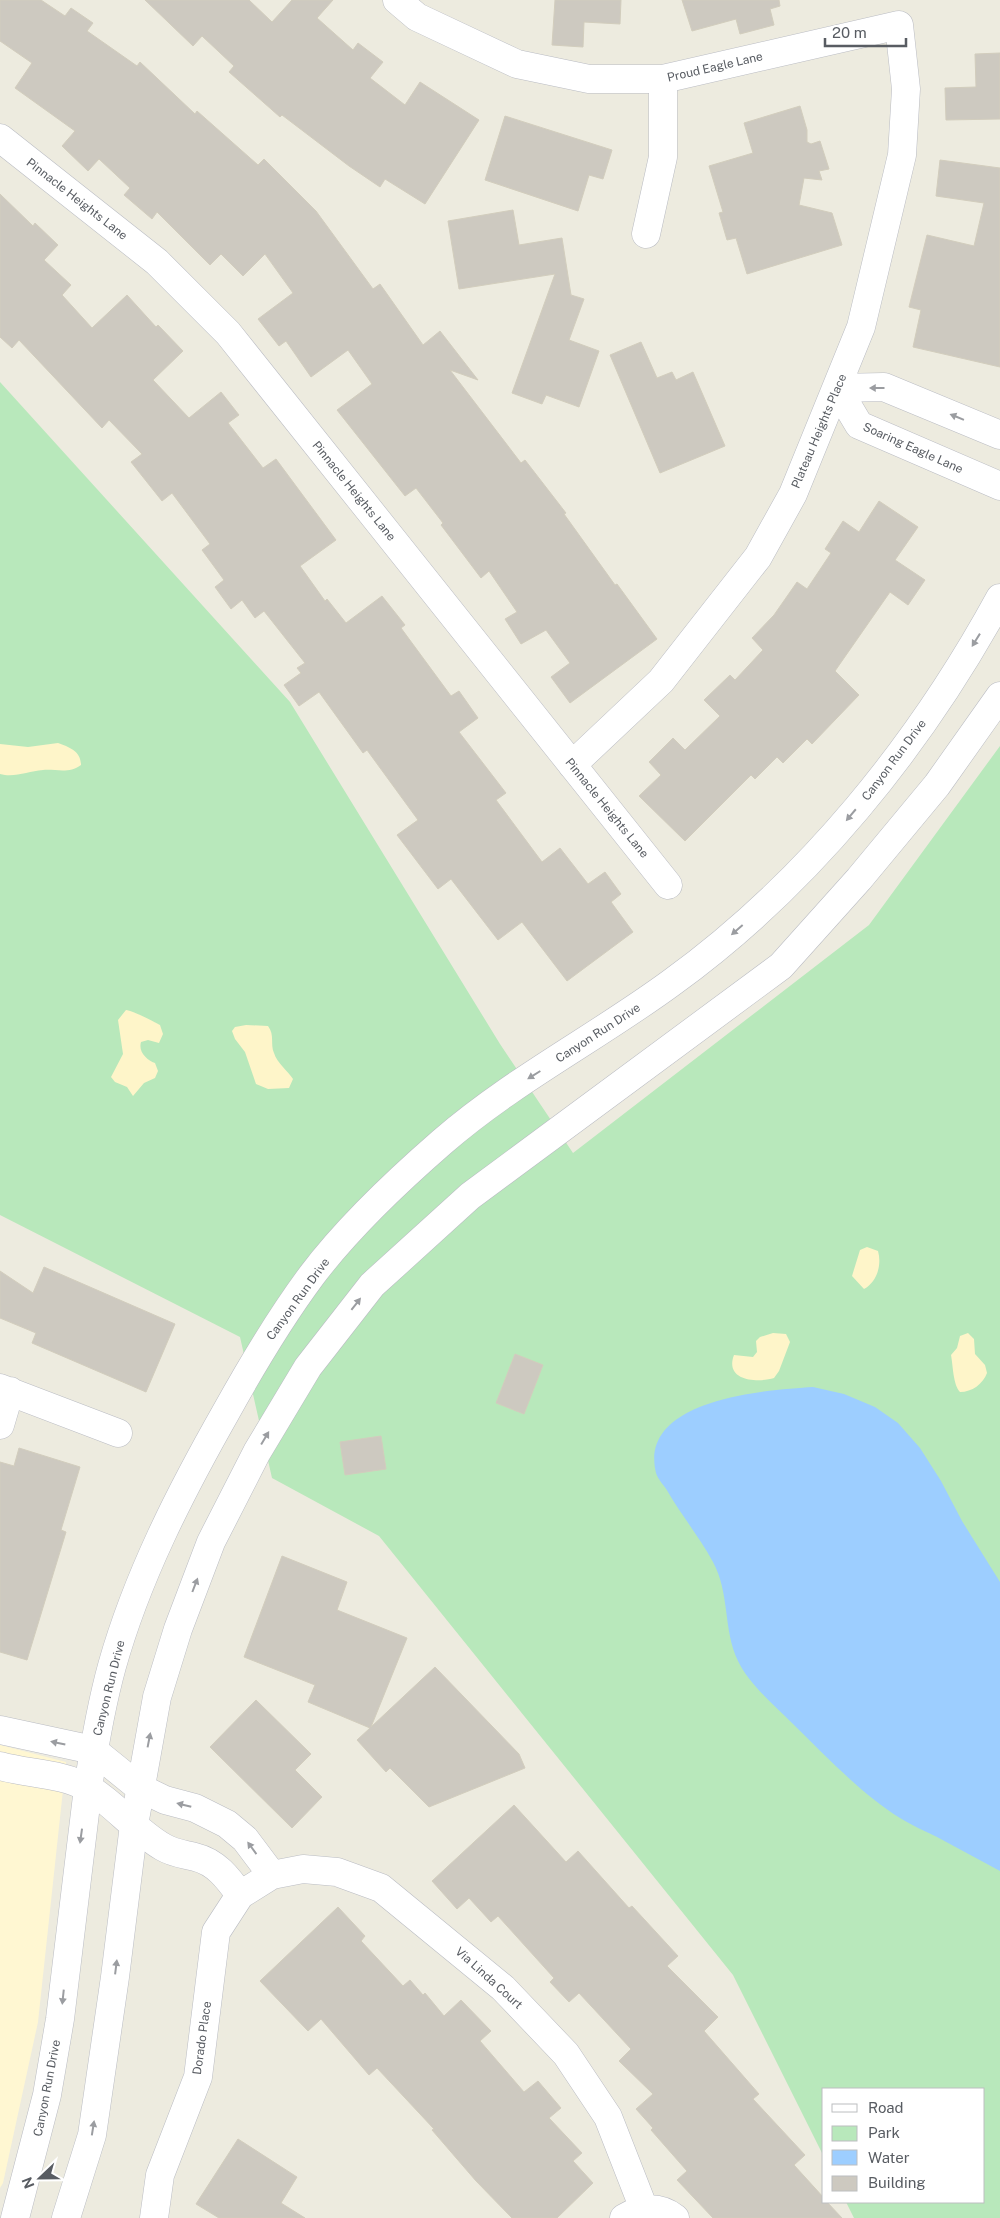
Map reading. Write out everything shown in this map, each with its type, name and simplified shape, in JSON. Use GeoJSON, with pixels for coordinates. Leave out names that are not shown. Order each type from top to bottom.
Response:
{"type":"FeatureCollection","features":[{"type":"Feature","properties":{"kind":"street","name":"Proud Eagle Lane"},"geometry":{"type":"LineString","coordinates":[[396,0],[417,16],[517,64],[589,79],[663,79],[898,25]]}},
{"type":"Feature","properties":{"kind":"street","name":"Plateau Heights Place"},"geometry":{"type":"LineString","coordinates":[[572,765],[661,681],[758,557],[793,494],[861,327],[902,155],[906,89],[898,25]]}},
{"type":"Feature","properties":{"kind":"street"},"geometry":{"type":"LineString","coordinates":[[646,234],[663,157],[663,79]]}},
{"type":"Feature","properties":{"kind":"street","name":"Pinnacle Heights Lane"},"geometry":{"type":"LineString","coordinates":[[0,138],[158,262],[228,333],[668,885]]}},
{"type":"Feature","properties":{"kind":"street"},"geometry":{"type":"LineString","coordinates":[[837,388],[884,387],[1000,435]]}},
{"type":"Feature","properties":{"kind":"street","name":"Soaring Eagle Lane"},"geometry":{"type":"LineString","coordinates":[[837,388],[859,425],[1000,486]]}},
{"type":"Feature","properties":{"kind":"street","name":"Canyon Run Drive"},"geometry":{"type":"LineString","coordinates":[[15,2218],[47,2095],[60,2018],[93,1750],[112,1666],[152,1559],[174,1509],[243,1382],[279,1323],[314,1272],[395,1184],[446,1138],[514,1087],[611,1026],[675,981],[743,925],[831,840],[912,737],[958,668],[1000,598]]}},
{"type":"Feature","properties":{"kind":"street"},"geometry":{"type":"LineString","coordinates":[[66,2218],[92,2135],[115,1977],[134,1825],[157,1697],[178,1629],[211,1542],[257,1452],[308,1367],[372,1285],[470,1196],[781,966],[860,879],[937,785],[1000,696]]}},
{"type":"Feature","properties":{"kind":"street"},"geometry":{"type":"LineString","coordinates":[[0,1425],[5,1390],[118,1433]]}},
{"type":"Feature","properties":{"kind":"street"},"geometry":{"type":"LineString","coordinates":[[0,1730],[93,1750],[140,1788],[165,1800],[195,1808],[227,1824],[245,1839],[272,1875]]}},
{"type":"Feature","properties":{"kind":"street"},"geometry":{"type":"LineString","coordinates":[[0,1766],[55,1776],[88,1788],[169,1851],[197,1857],[213,1864],[227,1877],[240,1895]]}},
{"type":"Feature","properties":{"kind":"street","name":"Via Linda Court"},"geometry":{"type":"LineString","coordinates":[[272,1875],[303,1869],[337,1872],[381,1888],[503,1988],[566,2054],[608,2117],[634,2214],[653,2209],[667,2212],[674,2218]]}},
{"type":"Feature","properties":{"kind":"street","name":"Dorado Place"},"geometry":{"type":"LineString","coordinates":[[154,2218],[160,2175],[198,2077],[216,1932],[240,1895],[272,1875]]}},
{"type":"Feature","properties":{"kind":"shaded area"},"geometry":{"type":"Polygon","coordinates":[[[0,1745],[66,1762],[38,2022],[3,2183],[0,2188],[0,1745]]]}},
{"type":"Feature","properties":{"kind":"green space"},"geometry":{"type":"Polygon","coordinates":[[[0,382],[290,702],[500,1044],[573,1153],[869,925],[1000,746],[1000,2218],[854,2218],[846,2203],[985,2203],[985,2088],[822,2088],[822,2153],[733,1975],[379,1536],[272,1478],[240,1337],[0,1215],[0,382]]]}},
{"type":"Feature","properties":{"kind":"sand"},"geometry":{"type":"Polygon","coordinates":[[[58,743],[77,753],[81,765],[67,770],[43,770],[16,775],[0,774],[0,744],[28,747],[58,743]]]}},
{"type":"Feature","properties":{"kind":"sand"},"geometry":{"type":"Polygon","coordinates":[[[126,1010],[160,1025],[163,1034],[159,1043],[148,1040],[141,1042],[142,1052],[146,1058],[155,1063],[158,1071],[155,1078],[144,1083],[133,1096],[127,1087],[115,1082],[111,1077],[123,1054],[118,1020],[126,1010]]]}},
{"type":"Feature","properties":{"kind":"sand"},"geometry":{"type":"Polygon","coordinates":[[[246,1025],[268,1026],[275,1057],[293,1079],[289,1088],[268,1089],[256,1084],[245,1052],[235,1039],[232,1031],[235,1027],[246,1025]]]}},
{"type":"Feature","properties":{"kind":"sand"},"geometry":{"type":"Polygon","coordinates":[[[867,1247],[878,1251],[879,1267],[875,1278],[864,1289],[852,1276],[860,1250],[867,1247]]]}},
{"type":"Feature","properties":{"kind":"sand"},"geometry":{"type":"Polygon","coordinates":[[[773,1333],[786,1334],[790,1342],[779,1371],[774,1378],[752,1380],[738,1375],[732,1364],[734,1355],[753,1357],[757,1352],[756,1341],[760,1337],[773,1333]]]}},
{"type":"Feature","properties":{"kind":"sand"},"geometry":{"type":"Polygon","coordinates":[[[968,1333],[974,1339],[975,1354],[985,1365],[987,1373],[983,1381],[976,1387],[969,1391],[960,1392],[955,1380],[951,1355],[957,1348],[960,1336],[968,1333]]]}},
{"type":"Feature","properties":{"kind":"water"},"geometry":{"type":"Polygon","coordinates":[[[813,1387],[844,1394],[875,1407],[898,1423],[920,1448],[1000,1582],[1000,1871],[909,1823],[885,1808],[844,1774],[755,1686],[743,1670],[733,1649],[722,1586],[713,1562],[657,1476],[656,1448],[666,1429],[685,1414],[710,1403],[737,1396],[766,1391],[813,1387]]]}},
{"type":"Feature","properties":{"kind":"building"},"geometry":{"type":"Polygon","coordinates":[[[0,0],[41,0],[65,16],[71,8],[93,23],[87,31],[137,66],[140,62],[195,114],[197,111],[258,165],[264,159],[316,211],[373,289],[380,284],[423,345],[440,331],[478,380],[450,370],[521,463],[525,460],[566,513],[564,514],[615,585],[617,584],[657,639],[570,703],[551,677],[570,663],[546,630],[521,644],[505,619],[517,612],[489,571],[481,578],[416,488],[405,496],[337,410],[372,384],[348,350],[311,377],[286,341],[279,346],[258,319],[293,293],[265,254],[243,276],[221,254],[210,265],[157,212],[152,219],[124,195],[130,188],[99,159],[88,171],[62,146],[75,131],[15,88],[32,63],[0,41],[0,0]]]}},
{"type":"Feature","properties":{"kind":"building"},"geometry":{"type":"Polygon","coordinates":[[[145,0],[249,0],[272,22],[292,0],[333,0],[317,18],[353,50],[358,43],[383,62],[370,78],[405,105],[420,82],[479,120],[425,204],[385,179],[380,187],[282,115],[280,117],[229,72],[234,66],[202,36],[193,46],[145,0]]]}},
{"type":"Feature","properties":{"kind":"building"},"geometry":{"type":"Polygon","coordinates":[[[555,0],[621,0],[620,24],[584,22],[583,47],[552,45],[555,0]]]}},
{"type":"Feature","properties":{"kind":"building"},"geometry":{"type":"Polygon","coordinates":[[[682,0],[779,0],[780,6],[770,9],[774,25],[740,34],[736,19],[692,31],[682,0]]]}},
{"type":"Feature","properties":{"kind":"building"},"geometry":{"type":"Polygon","coordinates":[[[1000,53],[1000,119],[946,120],[945,88],[976,87],[975,54],[1000,53]]]}},
{"type":"Feature","properties":{"kind":"building"},"geometry":{"type":"Polygon","coordinates":[[[800,106],[807,130],[807,142],[811,144],[820,141],[829,169],[819,171],[822,180],[804,178],[799,205],[832,213],[842,245],[747,274],[736,238],[727,240],[719,213],[723,212],[709,166],[753,153],[744,123],[800,106]]]}},
{"type":"Feature","properties":{"kind":"building"},"geometry":{"type":"Polygon","coordinates":[[[505,116],[612,150],[603,179],[589,175],[578,211],[485,180],[505,116]]]}},
{"type":"Feature","properties":{"kind":"building"},"geometry":{"type":"Polygon","coordinates":[[[940,160],[1000,168],[1000,367],[913,347],[921,310],[909,307],[927,235],[974,246],[984,203],[936,196],[940,160]]]}},
{"type":"Feature","properties":{"kind":"building"},"geometry":{"type":"Polygon","coordinates":[[[0,194],[33,226],[35,223],[58,245],[44,260],[71,285],[62,295],[92,328],[127,295],[156,327],[158,325],[183,351],[153,380],[189,418],[221,392],[239,415],[228,423],[263,468],[276,459],[336,540],[300,566],[325,601],[327,599],[346,623],[382,596],[405,625],[401,628],[451,696],[459,691],[478,718],[459,732],[506,793],[496,800],[542,862],[560,848],[588,884],[605,872],[621,894],[611,902],[633,932],[567,981],[522,922],[498,940],[451,879],[438,889],[397,835],[418,820],[367,750],[363,753],[319,692],[299,706],[284,685],[301,673],[297,668],[305,663],[264,611],[255,618],[242,600],[231,609],[215,587],[224,580],[202,550],[210,544],[172,493],[162,501],[131,462],[142,454],[109,420],[102,428],[19,340],[12,348],[0,337],[0,194]]]}},
{"type":"Feature","properties":{"kind":"building"},"geometry":{"type":"Polygon","coordinates":[[[513,210],[519,245],[562,238],[571,295],[584,299],[569,340],[599,351],[579,407],[546,395],[542,404],[512,393],[555,274],[459,289],[448,221],[513,210]]]}},
{"type":"Feature","properties":{"kind":"building"},"geometry":{"type":"Polygon","coordinates":[[[641,342],[657,378],[672,372],[676,380],[693,372],[725,446],[660,473],[610,355],[641,342]]]}},
{"type":"Feature","properties":{"kind":"building"},"geometry":{"type":"Polygon","coordinates":[[[879,501],[918,527],[895,560],[925,580],[908,605],[890,592],[835,671],[859,695],[812,744],[807,739],[783,763],[777,757],[755,779],[751,775],[685,841],[639,796],[661,775],[649,762],[673,738],[685,750],[720,716],[704,700],[730,675],[735,680],[763,650],[752,638],[774,615],[797,582],[807,589],[831,553],[825,549],[843,521],[859,532],[879,501]]]}},
{"type":"Feature","properties":{"kind":"building"},"geometry":{"type":"Polygon","coordinates":[[[44,1267],[175,1324],[146,1392],[32,1343],[36,1333],[0,1318],[0,1271],[33,1293],[44,1267]]]}},
{"type":"Feature","properties":{"kind":"building"},"geometry":{"type":"Polygon","coordinates":[[[515,1354],[543,1365],[524,1414],[496,1403],[515,1354]]]}},
{"type":"Feature","properties":{"kind":"building"},"geometry":{"type":"Polygon","coordinates":[[[381,1436],[386,1469],[345,1475],[340,1442],[381,1436]]]}},
{"type":"Feature","properties":{"kind":"building"},"geometry":{"type":"Polygon","coordinates":[[[19,1448],[80,1467],[61,1530],[66,1532],[27,1660],[0,1652],[0,1462],[14,1466],[19,1448]]]}},
{"type":"Feature","properties":{"kind":"building"},"geometry":{"type":"Polygon","coordinates":[[[282,1556],[347,1582],[337,1610],[407,1638],[371,1727],[435,1667],[519,1754],[525,1768],[429,1807],[390,1768],[386,1772],[357,1740],[370,1728],[308,1702],[315,1685],[244,1657],[282,1556]]]}},
{"type":"Feature","properties":{"kind":"building"},"geometry":{"type":"Polygon","coordinates":[[[256,1700],[311,1754],[295,1770],[322,1797],[292,1828],[210,1747],[256,1700]]]}},
{"type":"Feature","properties":{"kind":"building"},"geometry":{"type":"Polygon","coordinates":[[[514,1805],[566,1862],[578,1851],[629,1908],[632,1906],[678,1956],[667,1966],[718,2017],[704,2031],[759,2094],[753,2099],[805,2155],[794,2165],[822,2196],[822,2203],[828,2203],[842,2218],[713,2218],[677,2180],[687,2171],[651,2130],[653,2128],[636,2109],[653,2094],[619,2061],[631,2049],[579,1993],[569,2002],[550,1982],[554,1978],[498,1916],[491,1922],[469,1898],[457,1909],[432,1881],[514,1805]]]}},
{"type":"Feature","properties":{"kind":"building"},"geometry":{"type":"Polygon","coordinates":[[[338,1907],[365,1936],[361,1941],[403,1986],[410,1980],[423,1995],[425,1993],[444,2016],[461,2000],[491,2031],[480,2041],[524,2092],[538,2081],[561,2108],[549,2118],[582,2153],[573,2161],[593,2183],[557,2218],[512,2218],[476,2181],[432,2130],[434,2129],[377,2068],[369,2075],[321,2019],[308,2031],[260,1981],[338,1907]]]}},
{"type":"Feature","properties":{"kind":"building"},"geometry":{"type":"Polygon","coordinates":[[[238,2139],[297,2177],[281,2203],[305,2218],[219,2218],[196,2204],[238,2139]]]}}]}
